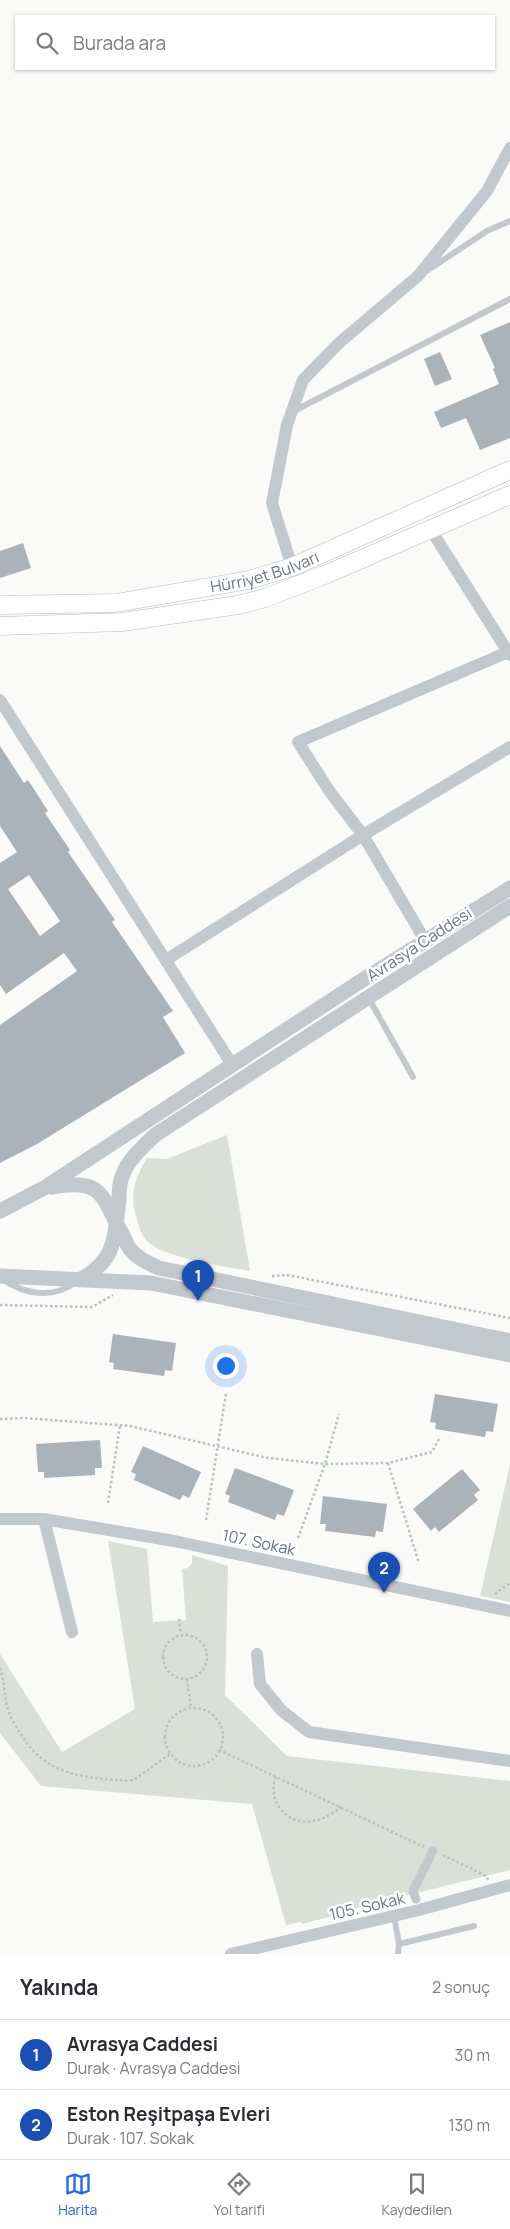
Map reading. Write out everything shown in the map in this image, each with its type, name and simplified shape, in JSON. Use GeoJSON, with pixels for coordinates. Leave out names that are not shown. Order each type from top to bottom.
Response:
{"type":"FeatureCollection","features":[{"type":"Feature","properties":{"kind":"main road","name":"Hürriyet Bulvarı"},"geometry":{"type":"LineString","coordinates":[[0,605],[116,603],[218,587],[249,580],[292,567],[510,470]]}},
{"type":"Feature","properties":{"kind":"main road","name":"Hürriyet Bulvarı"},"geometry":{"type":"LineString","coordinates":[[0,626],[122,622],[238,605],[297,586],[510,495]]}},
{"type":"Feature","properties":{"kind":"street"},"geometry":{"type":"LineString","coordinates":[[292,567],[272,503],[291,413],[303,380],[339,343],[418,276],[487,191],[510,148]]}},
{"type":"Feature","properties":{"kind":"street"},"geometry":{"type":"LineString","coordinates":[[426,942],[363,835],[330,792],[298,742],[509,653],[431,530]]}},
{"type":"Feature","properties":{"kind":"street"},"geometry":{"type":"LineString","coordinates":[[0,700],[233,1066]]}},
{"type":"Feature","properties":{"kind":"street"},"geometry":{"type":"LineString","coordinates":[[166,960],[363,835],[510,747]]}},
{"type":"Feature","properties":{"kind":"street"},"geometry":{"type":"LineString","coordinates":[[0,1211],[44,1188],[361,981],[510,888]]}},
{"type":"Feature","properties":{"kind":"street","name":"Avrasya Caddesi"},"geometry":{"type":"LineString","coordinates":[[79,1280],[94,1272],[104,1263],[111,1249],[116,1224],[121,1178],[132,1158],[154,1135],[510,906]]}},
{"type":"Feature","properties":{"kind":"street"},"geometry":{"type":"LineString","coordinates":[[44,1188],[84,1184],[95,1189],[104,1198],[129,1249],[143,1260],[159,1268],[510,1341]]}},
{"type":"Feature","properties":{"kind":"street"},"geometry":{"type":"LineString","coordinates":[[0,1276],[151,1284],[510,1355]]}},
{"type":"Feature","properties":{"kind":"street","name":"107. Sokak"},"geometry":{"type":"LineString","coordinates":[[0,1519],[44,1519],[174,1541],[510,1611]]}},
{"type":"Feature","properties":{"kind":"street"},"geometry":{"type":"LineString","coordinates":[[44,1519],[72,1632]]}},
{"type":"Feature","properties":{"kind":"street"},"geometry":{"type":"LineString","coordinates":[[257,1654],[260,1684],[281,1710],[309,1732],[510,1761]]}},
{"type":"Feature","properties":{"kind":"street"},"geometry":{"type":"LineString","coordinates":[[416,1899],[413,1891],[433,1851]]}},
{"type":"Feature","properties":{"kind":"street","name":"105. Sokak"},"geometry":{"type":"LineString","coordinates":[[231,1954],[394,1916],[510,1885]]}},
{"type":"Feature","properties":{"kind":"lane"},"geometry":{"type":"LineString","coordinates":[[418,276],[487,231],[510,221]]}},
{"type":"Feature","properties":{"kind":"lane"},"geometry":{"type":"LineString","coordinates":[[291,413],[510,299]]}},
{"type":"Feature","properties":{"kind":"lane"},"geometry":{"type":"LineString","coordinates":[[368,997],[413,1077]]}},
{"type":"Feature","properties":{"kind":"lane"},"geometry":{"type":"LineString","coordinates":[[394,1916],[399,1944],[398,1954]]}},
{"type":"Feature","properties":{"kind":"lane"},"geometry":{"type":"LineString","coordinates":[[399,1944],[474,1926]]}},
{"type":"Feature","properties":{"kind":"path"},"geometry":{"type":"LineString","coordinates":[[266,1276],[286,1275],[510,1318]]}},
{"type":"Feature","properties":{"kind":"path"},"geometry":{"type":"LineString","coordinates":[[0,1305],[92,1307],[116,1294]]}},
{"type":"Feature","properties":{"kind":"path"},"geometry":{"type":"LineString","coordinates":[[206,1520],[226,1393]]}},
{"type":"Feature","properties":{"kind":"path"},"geometry":{"type":"LineString","coordinates":[[298,1538],[325,1464],[339,1414]]}},
{"type":"Feature","properties":{"kind":"path"},"geometry":{"type":"LineString","coordinates":[[0,1419],[24,1418],[120,1425],[152,1430],[268,1458],[325,1464],[388,1463],[432,1452],[439,1440]]}},
{"type":"Feature","properties":{"kind":"path"},"geometry":{"type":"LineString","coordinates":[[108,1503],[120,1425]]}},
{"type":"Feature","properties":{"kind":"path"},"geometry":{"type":"LineString","coordinates":[[388,1463],[419,1563]]}},
{"type":"Feature","properties":{"kind":"path"},"geometry":{"type":"LineString","coordinates":[[180,1618],[181,1635]]}},
{"type":"Feature","properties":{"kind":"path"},"geometry":{"type":"LineString","coordinates":[[181,1635],[196,1638],[201,1642],[207,1654],[204,1668],[187,1679],[172,1675],[163,1663],[164,1648],[169,1641],[181,1635]]}},
{"type":"Feature","properties":{"kind":"path"},"geometry":{"type":"LineString","coordinates":[[0,1668],[8,1710],[18,1730],[28,1746],[40,1759],[59,1770],[83,1778],[128,1781],[135,1779],[170,1754]]}},
{"type":"Feature","properties":{"kind":"path"},"geometry":{"type":"LineString","coordinates":[[187,1679],[191,1708]]}},
{"type":"Feature","properties":{"kind":"path"},"geometry":{"type":"LineString","coordinates":[[191,1708],[203,1709],[218,1722],[222,1741],[219,1750],[206,1763],[197,1766],[179,1762],[170,1754],[165,1740],[168,1722],[175,1715],[191,1708]]}},
{"type":"Feature","properties":{"kind":"path"},"geometry":{"type":"LineString","coordinates":[[219,1750],[486,1876],[492,1890]]}},
{"type":"Feature","properties":{"kind":"path"},"geometry":{"type":"LineString","coordinates":[[276,1777],[274,1783],[275,1800],[292,1820],[307,1822],[319,1820],[341,1808]]}},
{"type":"Feature","properties":{"kind":"shaded area"},"geometry":{"type":"Polygon","coordinates":[[[227,1135],[250,1271],[196,1261],[167,1253],[147,1241],[143,1236],[134,1208],[135,1186],[147,1158],[167,1159],[227,1135]]]}},
{"type":"Feature","properties":{"kind":"shaded area"},"geometry":{"type":"Polygon","coordinates":[[[510,1465],[510,1602],[480,1596],[510,1465]]]}},
{"type":"Feature","properties":{"kind":"shaded area"},"geometry":{"type":"Polygon","coordinates":[[[108,1541],[147,1549],[153,1622],[186,1620],[182,1569],[188,1568],[192,1563],[192,1555],[228,1566],[225,1695],[287,1756],[510,1781],[510,1870],[352,1909],[352,1911],[302,1924],[301,1922],[286,1925],[252,1804],[41,1786],[0,1733],[0,1654],[62,1752],[135,1709],[108,1541]]]}},
{"type":"Feature","properties":{"kind":"building"},"geometry":{"type":"Polygon","coordinates":[[[510,322],[510,438],[480,450],[466,418],[441,428],[434,412],[499,384],[493,369],[495,368],[480,335],[510,322]]]}},
{"type":"Feature","properties":{"kind":"building"},"geometry":{"type":"Polygon","coordinates":[[[440,352],[452,379],[435,386],[424,359],[440,352]]]}},
{"type":"Feature","properties":{"kind":"building"},"geometry":{"type":"Polygon","coordinates":[[[23,543],[31,568],[0,578],[0,551],[23,543]]]}},
{"type":"Feature","properties":{"kind":"building"},"geometry":{"type":"Polygon","coordinates":[[[0,746],[24,783],[28,780],[48,811],[45,813],[70,850],[68,852],[115,920],[112,922],[173,1011],[163,1017],[185,1053],[37,1144],[0,1163],[0,1025],[77,971],[64,953],[6,994],[0,985],[0,863],[17,852],[0,826],[0,746]],[[29,875],[8,889],[40,936],[60,921],[29,875]]]}},
{"type":"Feature","properties":{"kind":"building"},"geometry":{"type":"Polygon","coordinates":[[[113,1334],[176,1343],[172,1371],[165,1370],[164,1376],[113,1369],[114,1363],[109,1362],[113,1334]]]}},
{"type":"Feature","properties":{"kind":"building"},"geometry":{"type":"Polygon","coordinates":[[[435,1394],[498,1404],[493,1432],[486,1431],[485,1437],[435,1429],[436,1423],[430,1422],[435,1394]]]}},
{"type":"Feature","properties":{"kind":"building"},"geometry":{"type":"Polygon","coordinates":[[[100,1440],[102,1468],[95,1468],[95,1475],[44,1478],[44,1472],[38,1472],[36,1444],[100,1440]]]}},
{"type":"Feature","properties":{"kind":"building"},"geometry":{"type":"Polygon","coordinates":[[[143,1446],[201,1472],[189,1498],[183,1495],[180,1500],[134,1480],[136,1474],[131,1472],[143,1446]]]}},
{"type":"Feature","properties":{"kind":"building"},"geometry":{"type":"Polygon","coordinates":[[[235,1468],[294,1490],[284,1516],[277,1514],[275,1520],[228,1502],[230,1496],[225,1494],[235,1468]]]}},
{"type":"Feature","properties":{"kind":"building"},"geometry":{"type":"Polygon","coordinates":[[[462,1469],[480,1490],[474,1495],[478,1500],[439,1532],[435,1527],[431,1531],[413,1509],[462,1469]]]}},
{"type":"Feature","properties":{"kind":"building"},"geometry":{"type":"Polygon","coordinates":[[[323,1496],[387,1504],[383,1532],[376,1531],[375,1537],[325,1531],[326,1524],[320,1524],[323,1496]]]}},
{"type":"Feature","properties":{"kind":"place","name":"Avrasya Caddesi"},"geometry":{"type":"Point","coordinates":[198,1301]}},
{"type":"Feature","properties":{"kind":"place","name":"Eston Reşitpaşa Evleri"},"geometry":{"type":"Point","coordinates":[384,1593]}}]}
